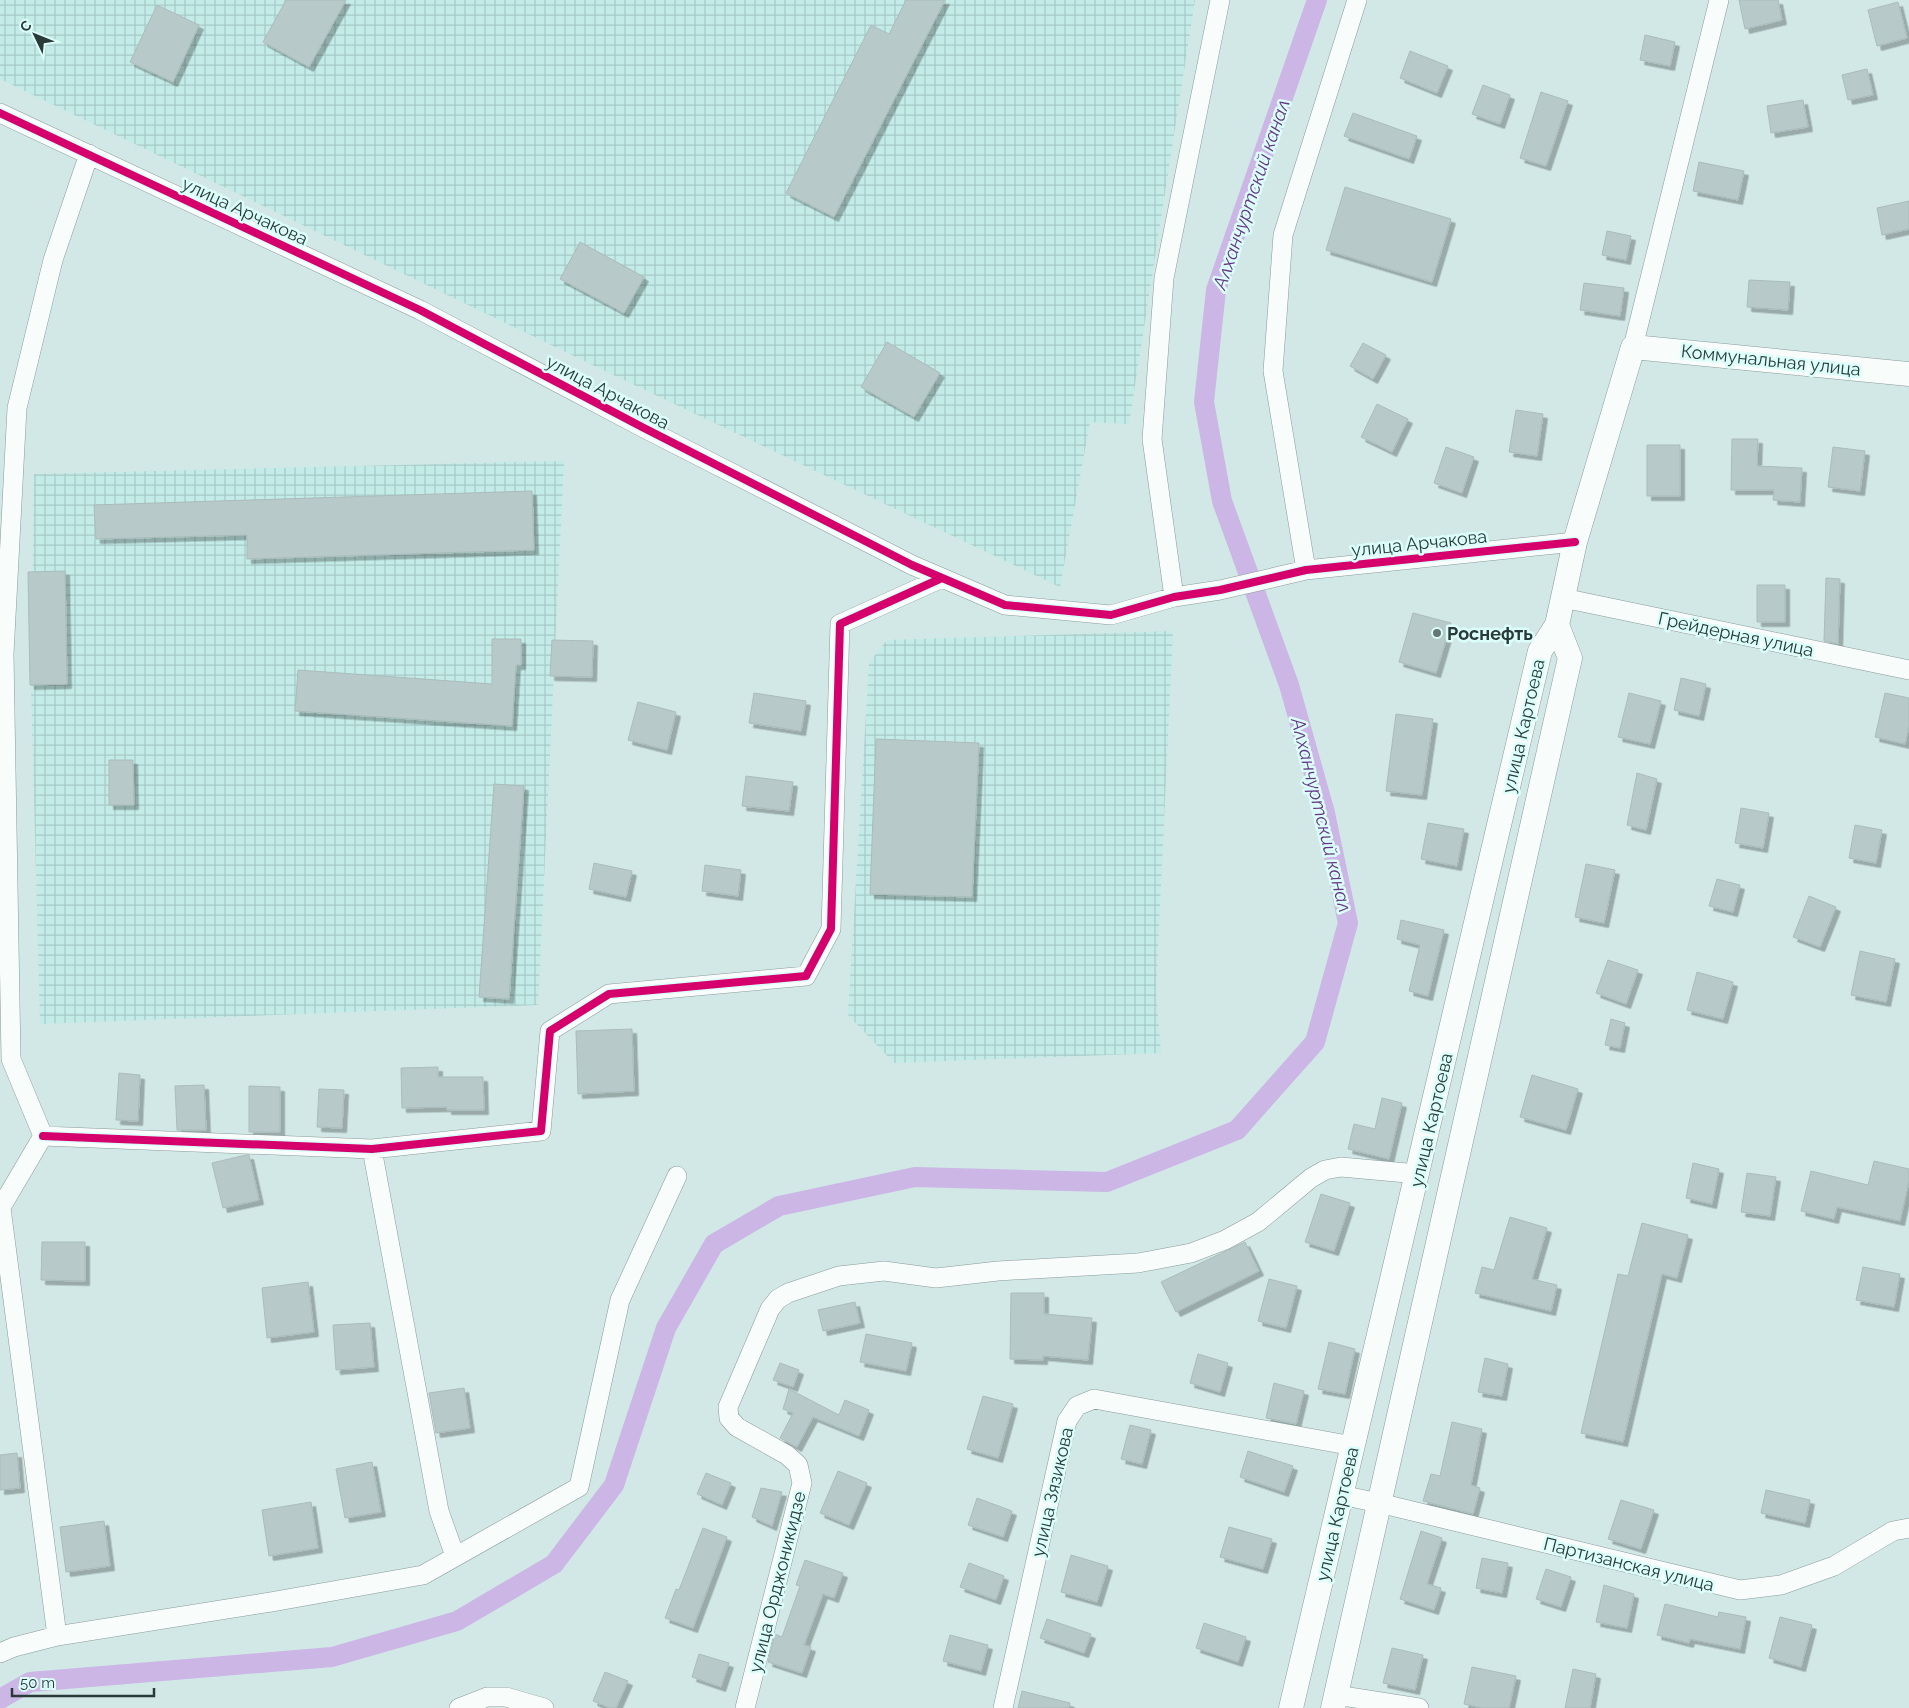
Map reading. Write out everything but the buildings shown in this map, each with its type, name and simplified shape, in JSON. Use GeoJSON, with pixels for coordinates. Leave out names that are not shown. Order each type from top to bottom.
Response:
{"type":"FeatureCollection","features":[{"type":"Feature","properties":{"kind":"main road","name":"Коммунальная улица"},"geometry":{"type":"LineString","coordinates":[[1633,346],[1909,374]]}},
{"type":"Feature","properties":{"kind":"main road"},"geometry":{"type":"LineString","coordinates":[[1557,625],[1574,542],[1633,346]]}},
{"type":"Feature","properties":{"kind":"main road","name":"улица Картоева"},"geometry":{"type":"LineString","coordinates":[[1291,1708],[1540,651],[1557,625]]}},
{"type":"Feature","properties":{"kind":"main road","name":"улица Картоева"},"geometry":{"type":"LineString","coordinates":[[1334,1701],[1570,658],[1557,625]]}},
{"type":"Feature","properties":{"kind":"street"},"geometry":{"type":"LineString","coordinates":[[1174,597],[1152,439],[1163,288],[1220,0]]}},
{"type":"Feature","properties":{"kind":"street"},"geometry":{"type":"LineString","coordinates":[[1306,570],[1273,371],[1283,235],[1357,0]]}},
{"type":"Feature","properties":{"kind":"street"},"geometry":{"type":"LineString","coordinates":[[1633,346],[1719,0]]}},
{"type":"Feature","properties":{"kind":"street","name":"улица Арчакова"},"geometry":{"type":"LineString","coordinates":[[0,113],[420,310],[642,427],[912,565],[1005,605],[1111,615],[1174,597],[1220,590],[1306,570],[1574,542]]}},
{"type":"Feature","properties":{"kind":"street"},"geometry":{"type":"LineString","coordinates":[[44,1136],[11,1059],[4,654],[17,408],[53,260],[88,154]]}},
{"type":"Feature","properties":{"kind":"street"},"geometry":{"type":"LineString","coordinates":[[44,1136],[372,1149],[540,1131],[550,1031],[609,994],[806,976],[831,929],[840,624],[942,578]]}},
{"type":"Feature","properties":{"kind":"street","name":"Грейдерная улица"},"geometry":{"type":"LineString","coordinates":[[1563,598],[1909,670]]}},
{"type":"Feature","properties":{"kind":"street"},"geometry":{"type":"LineString","coordinates":[[44,1136],[0,1208],[57,1636]]}},
{"type":"Feature","properties":{"kind":"street"},"geometry":{"type":"LineString","coordinates":[[372,1149],[439,1511],[456,1556]]}},
{"type":"Feature","properties":{"kind":"street","name":"улица Орджоникидзе"},"geometry":{"type":"LineString","coordinates":[[745,1708],[802,1483],[798,1465],[787,1455],[737,1427],[729,1418],[728,1407],[770,1309],[778,1299],[788,1293],[839,1276],[884,1272],[936,1278],[998,1271],[1138,1263],[1190,1253],[1225,1240],[1258,1222],[1311,1178],[1325,1170],[1341,1167],[1418,1174]]}},
{"type":"Feature","properties":{"kind":"street"},"geometry":{"type":"LineString","coordinates":[[0,1653],[14,1647],[57,1636],[271,1602],[423,1575],[579,1487],[620,1300],[677,1176]]}},
{"type":"Feature","properties":{"kind":"street","name":"улица Зязикова"},"geometry":{"type":"LineString","coordinates":[[1003,1708],[1067,1421],[1077,1406],[1094,1399],[1353,1446]]}},
{"type":"Feature","properties":{"kind":"street","name":"Партизанская улица"},"geometry":{"type":"LineString","coordinates":[[1341,1495],[1740,1590],[1781,1585],[1834,1566],[1893,1531],[1909,1528]]}},
{"type":"Feature","properties":{"kind":"street"},"geometry":{"type":"LineString","coordinates":[[465,1707],[487,1697],[506,1697],[544,1708]]}},
{"type":"Feature","properties":{"kind":"street"},"geometry":{"type":"LineString","coordinates":[[1334,1701],[1419,1708]]}},
{"type":"Feature","properties":{"kind":"shaded area"},"geometry":{"type":"Polygon","coordinates":[[[0,0],[1195,0],[1129,424],[1090,422],[1060,587],[605,371],[0,79],[0,0]]]}},
{"type":"Feature","properties":{"kind":"shaded area"},"geometry":{"type":"Polygon","coordinates":[[[564,461],[538,1005],[40,1024],[31,685],[34,474],[564,461]]]}},
{"type":"Feature","properties":{"kind":"shaded area"},"geometry":{"type":"Polygon","coordinates":[[[1173,631],[1156,991],[1161,1053],[894,1063],[848,1015],[869,663],[887,640],[1173,631]]]}},
{"type":"Feature","properties":{"kind":"waterway","name":"Алханчуртский канал"},"geometry":{"type":"LineString","coordinates":[[0,1699],[30,1682],[332,1657],[457,1621],[554,1564],[614,1485],[666,1328],[714,1244],[779,1206],[915,1177],[1107,1182],[1237,1130],[1315,1042],[1348,923],[1325,813],[1289,685],[1222,501],[1204,402],[1216,290],[1317,0]]}},
{"type":"Feature","properties":{"kind":"cycle path"},"geometry":{"type":"LineString","coordinates":[[0,113],[420,310],[642,427],[912,565],[1005,605],[1111,615],[1174,597],[1220,590],[1306,570],[1575,542]]}},
{"type":"Feature","properties":{"kind":"cycle path"},"geometry":{"type":"LineString","coordinates":[[43,1136],[372,1149],[541,1131],[550,1031],[609,994],[806,976],[831,929],[840,624],[942,578]]}},
{"type":"Feature","properties":{"kind":"place","name":"Роснефть"},"geometry":{"type":"Point","coordinates":[1437,633]}}]}
